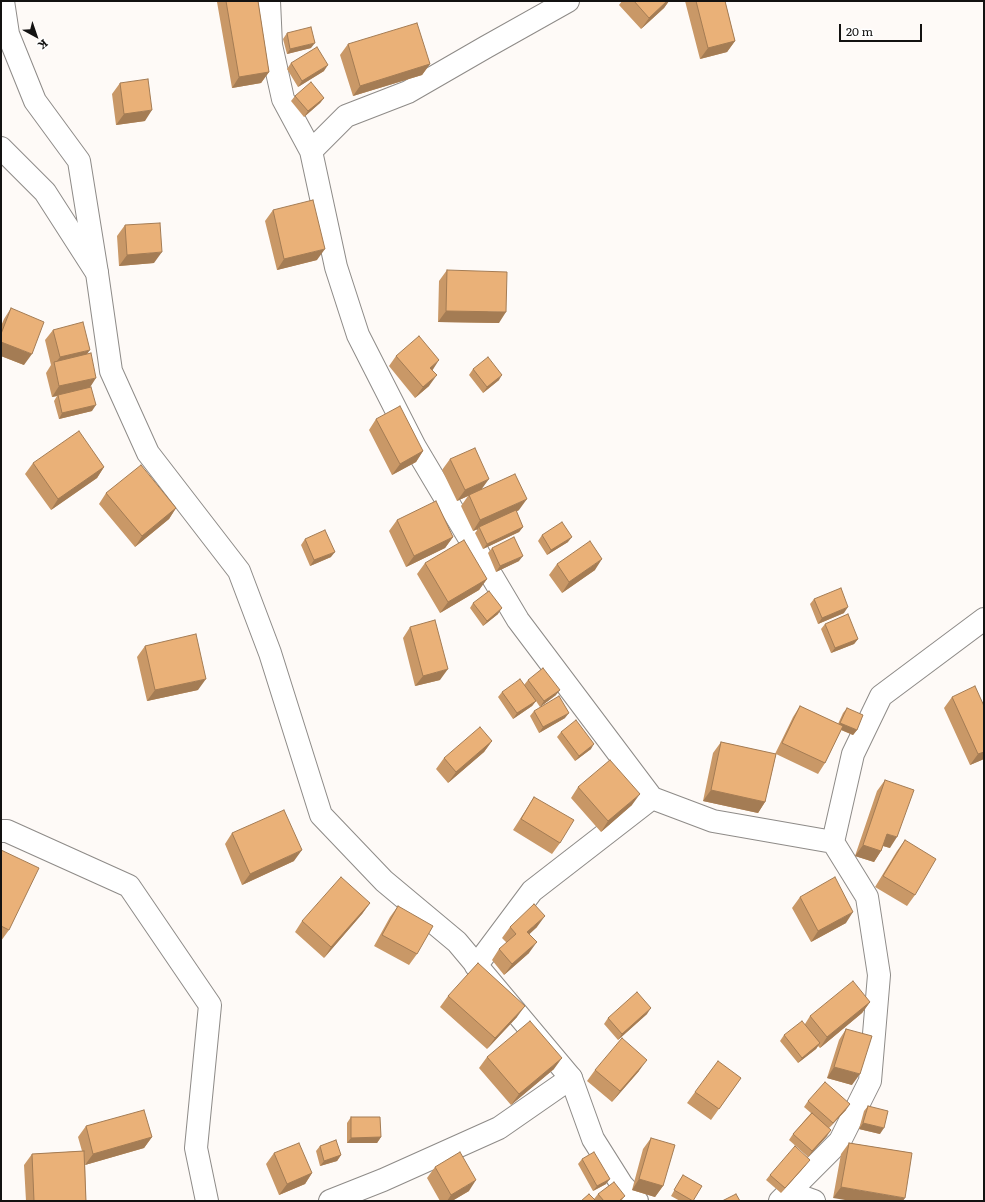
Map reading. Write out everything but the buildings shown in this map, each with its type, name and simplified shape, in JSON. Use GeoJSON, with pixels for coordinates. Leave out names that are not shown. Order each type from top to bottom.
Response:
{"type":"FeatureCollection","features":[{"type":"Feature","properties":{"kind":"street"},"geometry":{"type":"LineString","coordinates":[[3,1],[8,34],[35,101],[79,161],[111,371],[148,453],[240,571],[270,652],[321,816],[384,881],[457,942],[571,1078],[593,1139],[622,1185],[636,1201]]}},
{"type":"Feature","properties":{"kind":"street"},"geometry":{"type":"LineString","coordinates":[[269,1],[271,45],[283,99],[311,150],[336,267],[358,335],[415,447],[518,620],[652,798],[713,821],[833,842]]}},
{"type":"Feature","properties":{"kind":"street"},"geometry":{"type":"LineString","coordinates":[[311,150],[346,116],[408,92],[568,1]]}},
{"type":"Feature","properties":{"kind":"street"},"geometry":{"type":"LineString","coordinates":[[1,148],[45,192],[97,273]]}},
{"type":"Feature","properties":{"kind":"street"},"geometry":{"type":"LineString","coordinates":[[784,1197],[840,1141],[870,1081],[879,975],[867,897],[833,842],[853,754],[880,696],[984,619]]}},
{"type":"Feature","properties":{"kind":"street"},"geometry":{"type":"LineString","coordinates":[[476,966],[532,891],[652,798]]}},
{"type":"Feature","properties":{"kind":"street"},"geometry":{"type":"LineString","coordinates":[[1,831],[7,831],[129,886],[210,1005],[196,1148],[207,1201]]}},
{"type":"Feature","properties":{"kind":"street"},"geometry":{"type":"LineString","coordinates":[[330,1201],[383,1180],[499,1128],[571,1078]]}},
{"type":"Feature","properties":{"kind":"street"},"geometry":{"type":"LineString","coordinates":[[784,1197],[814,1201]]}}]}
